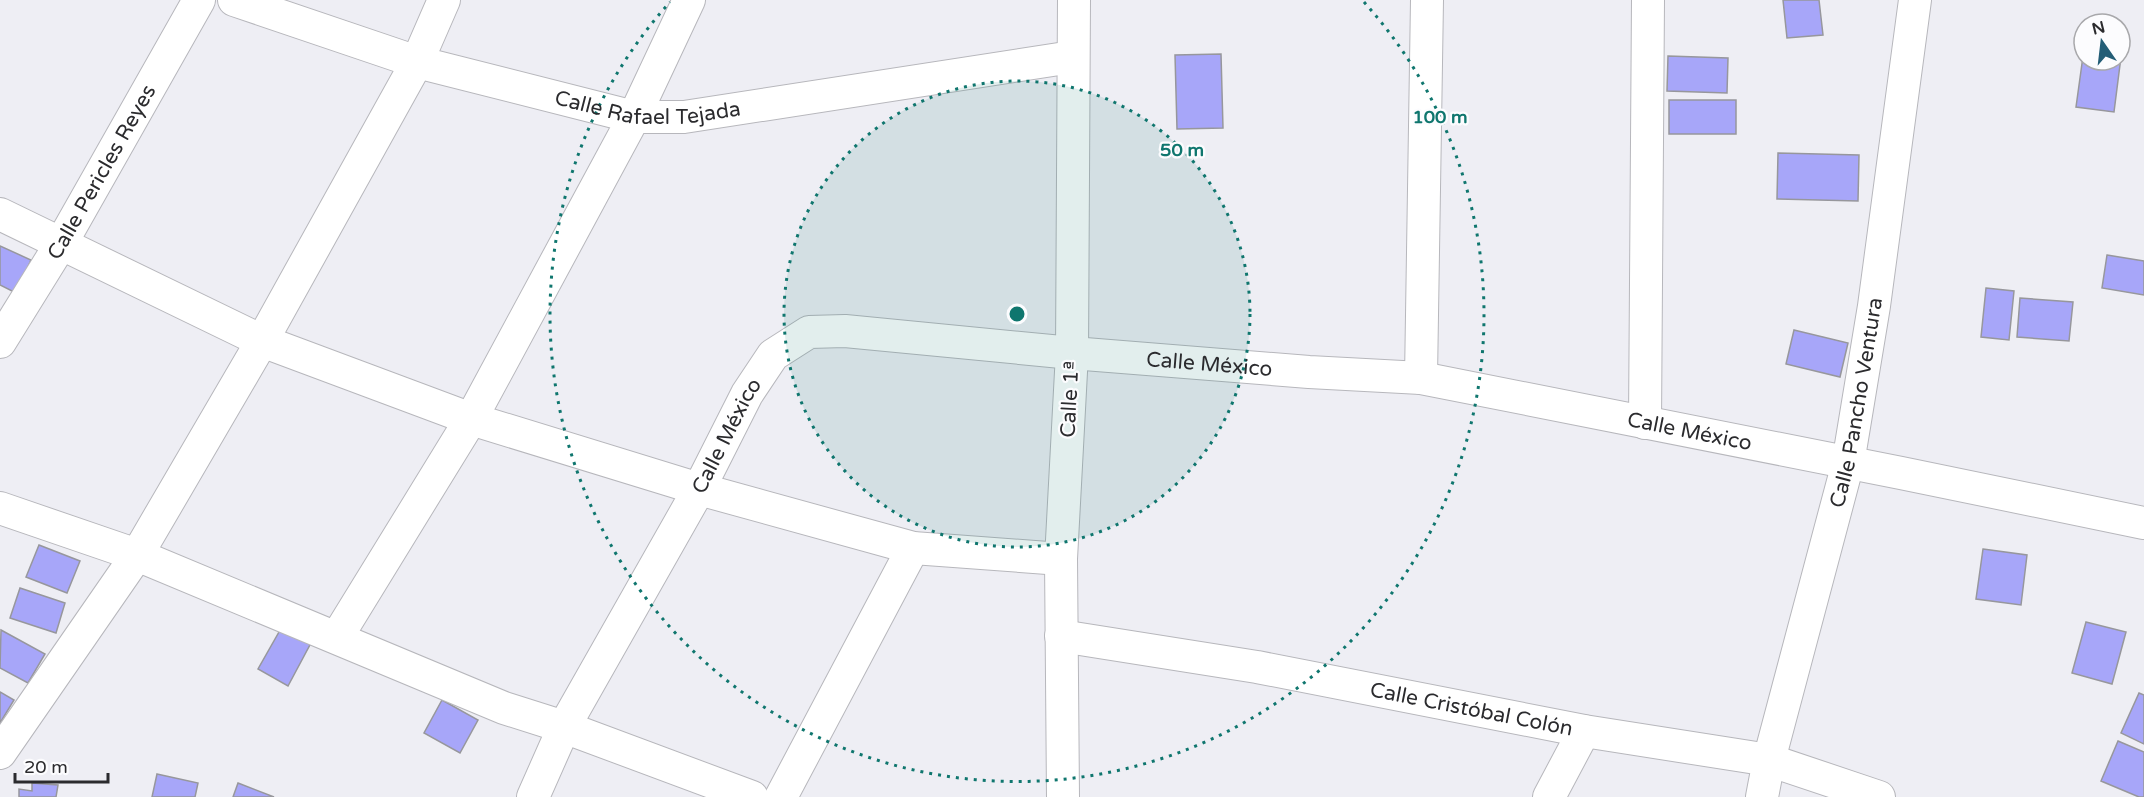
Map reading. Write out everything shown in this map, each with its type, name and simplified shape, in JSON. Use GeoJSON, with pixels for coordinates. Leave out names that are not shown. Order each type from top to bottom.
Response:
{"type":"FeatureCollection","features":[{"type":"Feature","properties":{"kind":"street","name":"Calle Pericles Reyes"},"geometry":{"type":"LineString","coordinates":[[0,342],[62,243],[199,0]]}},
{"type":"Feature","properties":{"kind":"street","name":"Calle Rafael Tejada"},"geometry":{"type":"LineString","coordinates":[[234,0],[417,62],[634,117],[684,117],[1072,57]]}},
{"type":"Feature","properties":{"kind":"street"},"geometry":{"type":"LineString","coordinates":[[0,753],[137,555],[262,341],[417,62],[444,0]]}},
{"type":"Feature","properties":{"kind":"street"},"geometry":{"type":"LineString","coordinates":[[337,637],[471,419],[634,117],[689,0]]}},
{"type":"Feature","properties":{"kind":"street","name":"Calle 1ª"},"geometry":{"type":"LineString","coordinates":[[1063,797],[1061,559],[1072,353],[1074,0]]}},
{"type":"Feature","properties":{"kind":"street"},"geometry":{"type":"LineString","coordinates":[[1421,378],[1427,0]]}},
{"type":"Feature","properties":{"kind":"street"},"geometry":{"type":"LineString","coordinates":[[1645,423],[1648,0]]}},
{"type":"Feature","properties":{"kind":"street","name":"Calle Pancho Ventura"},"geometry":{"type":"LineString","coordinates":[[1762,797],[1769,760],[1848,464],[1874,306],[1915,0]]}},
{"type":"Feature","properties":{"kind":"street"},"geometry":{"type":"LineString","coordinates":[[0,214],[262,341],[471,419],[699,489],[913,548],[1061,559]]}},
{"type":"Feature","properties":{"kind":"street","name":"Calle México"},"geometry":{"type":"LineString","coordinates":[[533,797],[564,727],[699,489],[747,394],[773,355],[809,332],[845,331],[1072,353],[1309,372],[1421,378],[1901,473],[2144,524]]}},
{"type":"Feature","properties":{"kind":"street"},"geometry":{"type":"LineString","coordinates":[[0,508],[137,555],[504,708],[564,727],[752,797]]}},
{"type":"Feature","properties":{"kind":"street"},"geometry":{"type":"LineString","coordinates":[[781,797],[913,548]]}},
{"type":"Feature","properties":{"kind":"street","name":"Calle Cristóbal Colón"},"geometry":{"type":"LineString","coordinates":[[1061,636],[1257,667],[1584,731],[1769,760],[1880,797]]}},
{"type":"Feature","properties":{"kind":"street"},"geometry":{"type":"LineString","coordinates":[[1549,797],[1584,731]]}},
{"type":"Feature","properties":{"kind":"building"},"geometry":{"type":"Polygon","coordinates":[[[1783,0],[1819,0],[1823,35],[1787,38],[1783,0]]]}},
{"type":"Feature","properties":{"kind":"building"},"geometry":{"type":"Polygon","coordinates":[[[1221,54],[1223,128],[1177,129],[1175,55],[1221,54]]]}},
{"type":"Feature","properties":{"kind":"building"},"geometry":{"type":"Polygon","coordinates":[[[1668,56],[1728,58],[1727,93],[1667,91],[1668,56]]]}},
{"type":"Feature","properties":{"kind":"building"},"geometry":{"type":"Polygon","coordinates":[[[2081,72],[2119,72],[2114,112],[2076,107],[2081,72]]]}},
{"type":"Feature","properties":{"kind":"building"},"geometry":{"type":"Polygon","coordinates":[[[1669,100],[1736,100],[1736,134],[1669,134],[1669,100]]]}},
{"type":"Feature","properties":{"kind":"building"},"geometry":{"type":"Polygon","coordinates":[[[1778,153],[1859,155],[1858,201],[1777,199],[1778,153]]]}},
{"type":"Feature","properties":{"kind":"building"},"geometry":{"type":"Polygon","coordinates":[[[0,246],[31,260],[16,293],[0,285],[0,246]]]}},
{"type":"Feature","properties":{"kind":"building"},"geometry":{"type":"Polygon","coordinates":[[[2107,255],[2144,261],[2144,295],[2102,288],[2107,255]]]}},
{"type":"Feature","properties":{"kind":"building"},"geometry":{"type":"Polygon","coordinates":[[[1986,288],[2014,291],[2009,340],[1981,337],[1986,288]]]}},
{"type":"Feature","properties":{"kind":"building"},"geometry":{"type":"Polygon","coordinates":[[[2020,298],[2073,302],[2069,341],[2017,337],[2020,298]]]}},
{"type":"Feature","properties":{"kind":"building"},"geometry":{"type":"Polygon","coordinates":[[[1794,330],[1848,343],[1840,377],[1786,364],[1794,330]]]}},
{"type":"Feature","properties":{"kind":"building"},"geometry":{"type":"Polygon","coordinates":[[[39,545],[80,561],[67,593],[26,577],[39,545]]]}},
{"type":"Feature","properties":{"kind":"building"},"geometry":{"type":"Polygon","coordinates":[[[1983,549],[2027,555],[2021,605],[1976,599],[1983,549]]]}},
{"type":"Feature","properties":{"kind":"building"},"geometry":{"type":"Polygon","coordinates":[[[20,588],[65,603],[56,633],[10,618],[20,588]]]}},
{"type":"Feature","properties":{"kind":"building"},"geometry":{"type":"Polygon","coordinates":[[[2086,622],[2126,632],[2112,684],[2072,673],[2086,622]]]}},
{"type":"Feature","properties":{"kind":"building"},"geometry":{"type":"Polygon","coordinates":[[[283,625],[312,641],[288,686],[258,669],[283,625]]]}},
{"type":"Feature","properties":{"kind":"building"},"geometry":{"type":"Polygon","coordinates":[[[1,630],[45,654],[28,683],[0,668],[1,630]]]}},
{"type":"Feature","properties":{"kind":"building"},"geometry":{"type":"Polygon","coordinates":[[[0,692],[14,700],[0,723],[0,692]]]}},
{"type":"Feature","properties":{"kind":"building"},"geometry":{"type":"Polygon","coordinates":[[[2139,693],[2144,695],[2144,744],[2121,733],[2139,693]]]}},
{"type":"Feature","properties":{"kind":"building"},"geometry":{"type":"Polygon","coordinates":[[[442,700],[478,720],[460,753],[424,733],[442,700]]]}},
{"type":"Feature","properties":{"kind":"building"},"geometry":{"type":"Polygon","coordinates":[[[2118,741],[2144,752],[2144,797],[2101,781],[2118,741]]]}},
{"type":"Feature","properties":{"kind":"building"},"geometry":{"type":"Polygon","coordinates":[[[157,774],[198,783],[195,797],[152,797],[157,774]]]}},
{"type":"Feature","properties":{"kind":"building"},"geometry":{"type":"Polygon","coordinates":[[[32,783],[58,785],[56,797],[19,797],[19,789],[32,791],[32,783]]]}},
{"type":"Feature","properties":{"kind":"building"},"geometry":{"type":"Polygon","coordinates":[[[238,783],[274,797],[233,797],[238,783]]]}}]}
